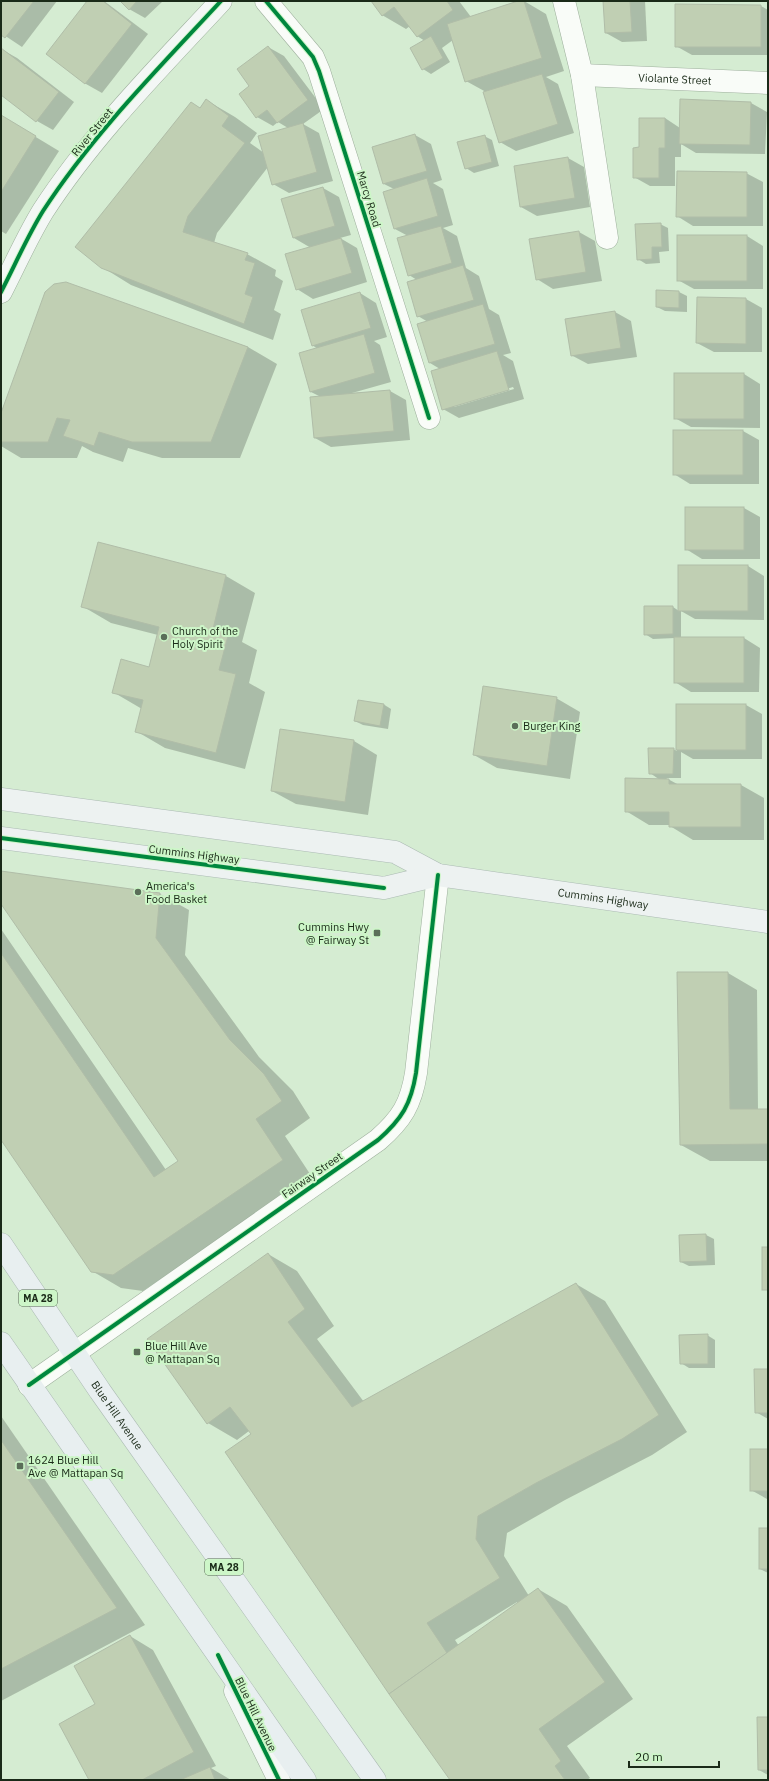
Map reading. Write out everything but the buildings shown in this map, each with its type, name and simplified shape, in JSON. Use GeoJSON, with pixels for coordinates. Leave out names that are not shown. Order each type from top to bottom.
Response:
{"type":"FeatureCollection","features":[{"type":"Feature","properties":{"kind":"highway","name":"Blue Hill Avenue"},"geometry":{"type":"LineString","coordinates":[[1,1244],[75,1353],[375,1780]]}},
{"type":"Feature","properties":{"kind":"highway","name":"Blue Hill Avenue"},"geometry":{"type":"LineString","coordinates":[[1,1343],[305,1780]]}},
{"type":"Feature","properties":{"kind":"main road","name":"River Street"},"geometry":{"type":"LineString","coordinates":[[1,292],[31,232],[73,169],[122,109],[221,1]]}},
{"type":"Feature","properties":{"kind":"main road","name":"Cummins Highway"},"geometry":{"type":"LineString","coordinates":[[1,799],[395,852],[438,875],[768,922]]}},
{"type":"Feature","properties":{"kind":"main road","name":"Cummins Highway"},"geometry":{"type":"LineString","coordinates":[[1,838],[384,888],[438,875]]}},
{"type":"Feature","properties":{"kind":"main road","name":"Blue Hill Avenue"},"geometry":{"type":"LineString","coordinates":[[218,1656],[279,1780]]}},
{"type":"Feature","properties":{"kind":"street","name":"Marcy Road"},"geometry":{"type":"LineString","coordinates":[[266,1],[313,58],[319,71],[428,418]]}},
{"type":"Feature","properties":{"kind":"street"},"geometry":{"type":"LineString","coordinates":[[564,1],[582,75],[607,238]]}},
{"type":"Feature","properties":{"kind":"street","name":"Violante Street"},"geometry":{"type":"LineString","coordinates":[[582,75],[768,83]]}},
{"type":"Feature","properties":{"kind":"street","name":"Fairway Street"},"geometry":{"type":"LineString","coordinates":[[29,1385],[378,1140],[392,1128],[402,1115],[409,1102],[416,1073],[438,875]]}},
{"type":"Feature","properties":{"kind":"cycle path"},"geometry":{"type":"LineString","coordinates":[[1,292],[37,221],[62,183],[83,155],[128,102],[221,1]]}},
{"type":"Feature","properties":{"kind":"cycle path"},"geometry":{"type":"LineString","coordinates":[[266,1],[313,57],[319,71],[429,418]]}},
{"type":"Feature","properties":{"kind":"cycle path"},"geometry":{"type":"LineString","coordinates":[[1,838],[384,888]]}},
{"type":"Feature","properties":{"kind":"cycle path"},"geometry":{"type":"LineString","coordinates":[[29,1385],[378,1140],[399,1118],[408,1102],[416,1073],[438,875]]}},
{"type":"Feature","properties":{"kind":"cycle path"},"geometry":{"type":"LineString","coordinates":[[218,1655],[279,1780]]}},
{"type":"Feature","properties":{"kind":"place","name":"Church of the Holy Spirit"},"geometry":{"type":"Point","coordinates":[164,637]}},
{"type":"Feature","properties":{"kind":"place","name":"Burger King"},"geometry":{"type":"Point","coordinates":[515,726]}},
{"type":"Feature","properties":{"kind":"place","name":"America's Food Basket"},"geometry":{"type":"Point","coordinates":[138,892]}},
{"type":"Feature","properties":{"kind":"place","name":"Cummins Hwy @ Fairway St"},"geometry":{"type":"Point","coordinates":[377,933]}},
{"type":"Feature","properties":{"kind":"place","name":"Blue Hill Ave @ Mattapan Sq"},"geometry":{"type":"Point","coordinates":[137,1352]}},
{"type":"Feature","properties":{"kind":"place","name":"1624 Blue Hill Ave @ Mattapan Sq"},"geometry":{"type":"Point","coordinates":[20,1466]}}]}
